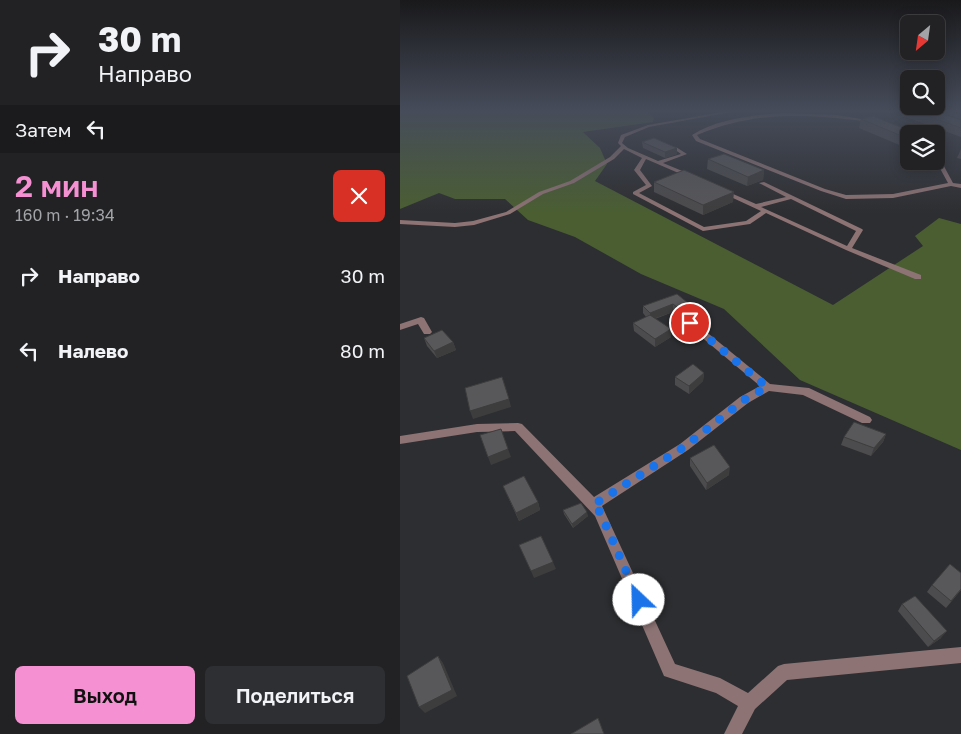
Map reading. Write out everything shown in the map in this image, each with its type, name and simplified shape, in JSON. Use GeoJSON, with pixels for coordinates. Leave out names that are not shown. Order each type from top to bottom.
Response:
{"type":"FeatureCollection","features":[{"type":"Feature","properties":{"kind":"street"},"geometry":{"type":"LineString","coordinates":[[400,327],[421,320],[427,332]]}},
{"type":"Feature","properties":{"kind":"street"},"geometry":{"type":"LineString","coordinates":[[690,323],[767,387],[805,391],[866,420]]}},
{"type":"Feature","properties":{"kind":"street"},"geometry":{"type":"LineString","coordinates":[[593,505],[684,447],[744,400],[767,387]]}},
{"type":"Feature","properties":{"kind":"street"},"geometry":{"type":"LineString","coordinates":[[400,440],[477,428],[518,426],[600,512],[670,670],[720,686],[749,703]]}},
{"type":"Feature","properties":{"kind":"street"},"geometry":{"type":"LineString","coordinates":[[733,734],[749,703],[784,672],[961,655]]}},
{"type":"Feature","properties":{"kind":"lane"},"geometry":{"type":"LineString","coordinates":[[621,144],[645,158],[659,162],[696,179]]}},
{"type":"Feature","properties":{"kind":"lane"},"geometry":{"type":"LineString","coordinates":[[709,144],[823,190],[846,197],[893,196],[951,184],[961,186]]}},
{"type":"Feature","properties":{"kind":"lane"},"geometry":{"type":"LineString","coordinates":[[400,222],[428,225],[460,225],[508,214],[541,194],[572,182],[612,158],[623,147]]}},
{"type":"Feature","properties":{"kind":"lane"},"geometry":{"type":"LineString","coordinates":[[659,162],[685,154],[676,148]]}},
{"type":"Feature","properties":{"kind":"lane"},"geometry":{"type":"LineString","coordinates":[[645,158],[637,170],[649,186],[635,193],[703,229],[748,224],[765,211]]}},
{"type":"Feature","properties":{"kind":"lane"},"geometry":{"type":"LineString","coordinates":[[943,170],[951,184]]}},
{"type":"Feature","properties":{"kind":"lane"},"geometry":{"type":"LineString","coordinates":[[762,183],[860,230],[848,249]]}},
{"type":"Feature","properties":{"kind":"lane"},"geometry":{"type":"LineString","coordinates":[[714,187],[848,249],[918,277]]}},
{"type":"Feature","properties":{"kind":"lane"},"geometry":{"type":"LineString","coordinates":[[757,206],[793,197]]}},
{"type":"Feature","properties":{"kind":"green space"},"geometry":{"type":"Polygon","coordinates":[[[400,144],[596,144],[600,148],[607,164],[595,181],[833,305],[923,246],[915,236],[939,218],[961,224],[961,450],[800,380],[724,309],[641,274],[575,237],[528,220],[505,199],[455,199],[439,193],[400,209],[400,144]]]}},
{"type":"Feature","properties":{"kind":"building"},"geometry":{"type":"Polygon","coordinates":[[[647,144],[668,144],[677,148],[665,152],[647,144]]]}},
{"type":"Feature","properties":{"kind":"building"},"geometry":{"type":"Polygon","coordinates":[[[724,154],[764,170],[748,177],[708,159],[724,154]]]}},
{"type":"Feature","properties":{"kind":"building"},"geometry":{"type":"Polygon","coordinates":[[[684,170],[734,192],[703,205],[654,182],[684,170]]]}},
{"type":"Feature","properties":{"kind":"building"},"geometry":{"type":"Polygon","coordinates":[[[677,294],[694,308],[685,313],[673,304],[650,313],[643,306],[677,294]]]}},
{"type":"Feature","properties":{"kind":"building"},"geometry":{"type":"Polygon","coordinates":[[[650,315],[671,329],[655,339],[633,323],[650,315]]]}},
{"type":"Feature","properties":{"kind":"building"},"geometry":{"type":"Polygon","coordinates":[[[442,330],[453,342],[434,351],[424,338],[442,330]]]}},
{"type":"Feature","properties":{"kind":"building"},"geometry":{"type":"Polygon","coordinates":[[[693,364],[704,373],[689,386],[675,377],[693,364]]]}},
{"type":"Feature","properties":{"kind":"building"},"geometry":{"type":"Polygon","coordinates":[[[502,377],[509,399],[470,411],[465,388],[502,377]]]}},
{"type":"Feature","properties":{"kind":"building"},"geometry":{"type":"Polygon","coordinates":[[[854,422],[886,434],[874,448],[844,437],[854,422]]]}},
{"type":"Feature","properties":{"kind":"building"},"geometry":{"type":"Polygon","coordinates":[[[501,429],[508,449],[488,457],[480,435],[501,429]]]}},
{"type":"Feature","properties":{"kind":"building"},"geometry":{"type":"Polygon","coordinates":[[[714,445],[730,467],[707,483],[690,458],[714,445]]]}},
{"type":"Feature","properties":{"kind":"building"},"geometry":{"type":"Polygon","coordinates":[[[524,476],[538,502],[516,513],[503,486],[524,476]]]}},
{"type":"Feature","properties":{"kind":"building"},"geometry":{"type":"Polygon","coordinates":[[[581,503],[587,512],[572,524],[563,510],[581,503]]]}},
{"type":"Feature","properties":{"kind":"building"},"geometry":{"type":"Polygon","coordinates":[[[541,536],[553,562],[531,571],[519,545],[541,536]]]}},
{"type":"Feature","properties":{"kind":"building"},"geometry":{"type":"Polygon","coordinates":[[[950,564],[961,573],[961,589],[951,601],[932,585],[950,564]]]}},
{"type":"Feature","properties":{"kind":"building"},"geometry":{"type":"Polygon","coordinates":[[[915,596],[947,631],[934,641],[902,604],[915,596]]]}},
{"type":"Feature","properties":{"kind":"building"},"geometry":{"type":"Polygon","coordinates":[[[438,656],[452,690],[419,707],[407,676],[438,656]]]}},
{"type":"Feature","properties":{"kind":"building"},"geometry":{"type":"Polygon","coordinates":[[[598,718],[604,734],[571,734],[598,718]]]}},
{"type":"Feature","properties":{"kind":"route"},"geometry":{"type":"LineString","coordinates":[[639,600],[600,512],[593,505],[684,447],[744,400],[767,387],[690,323]]}}]}
